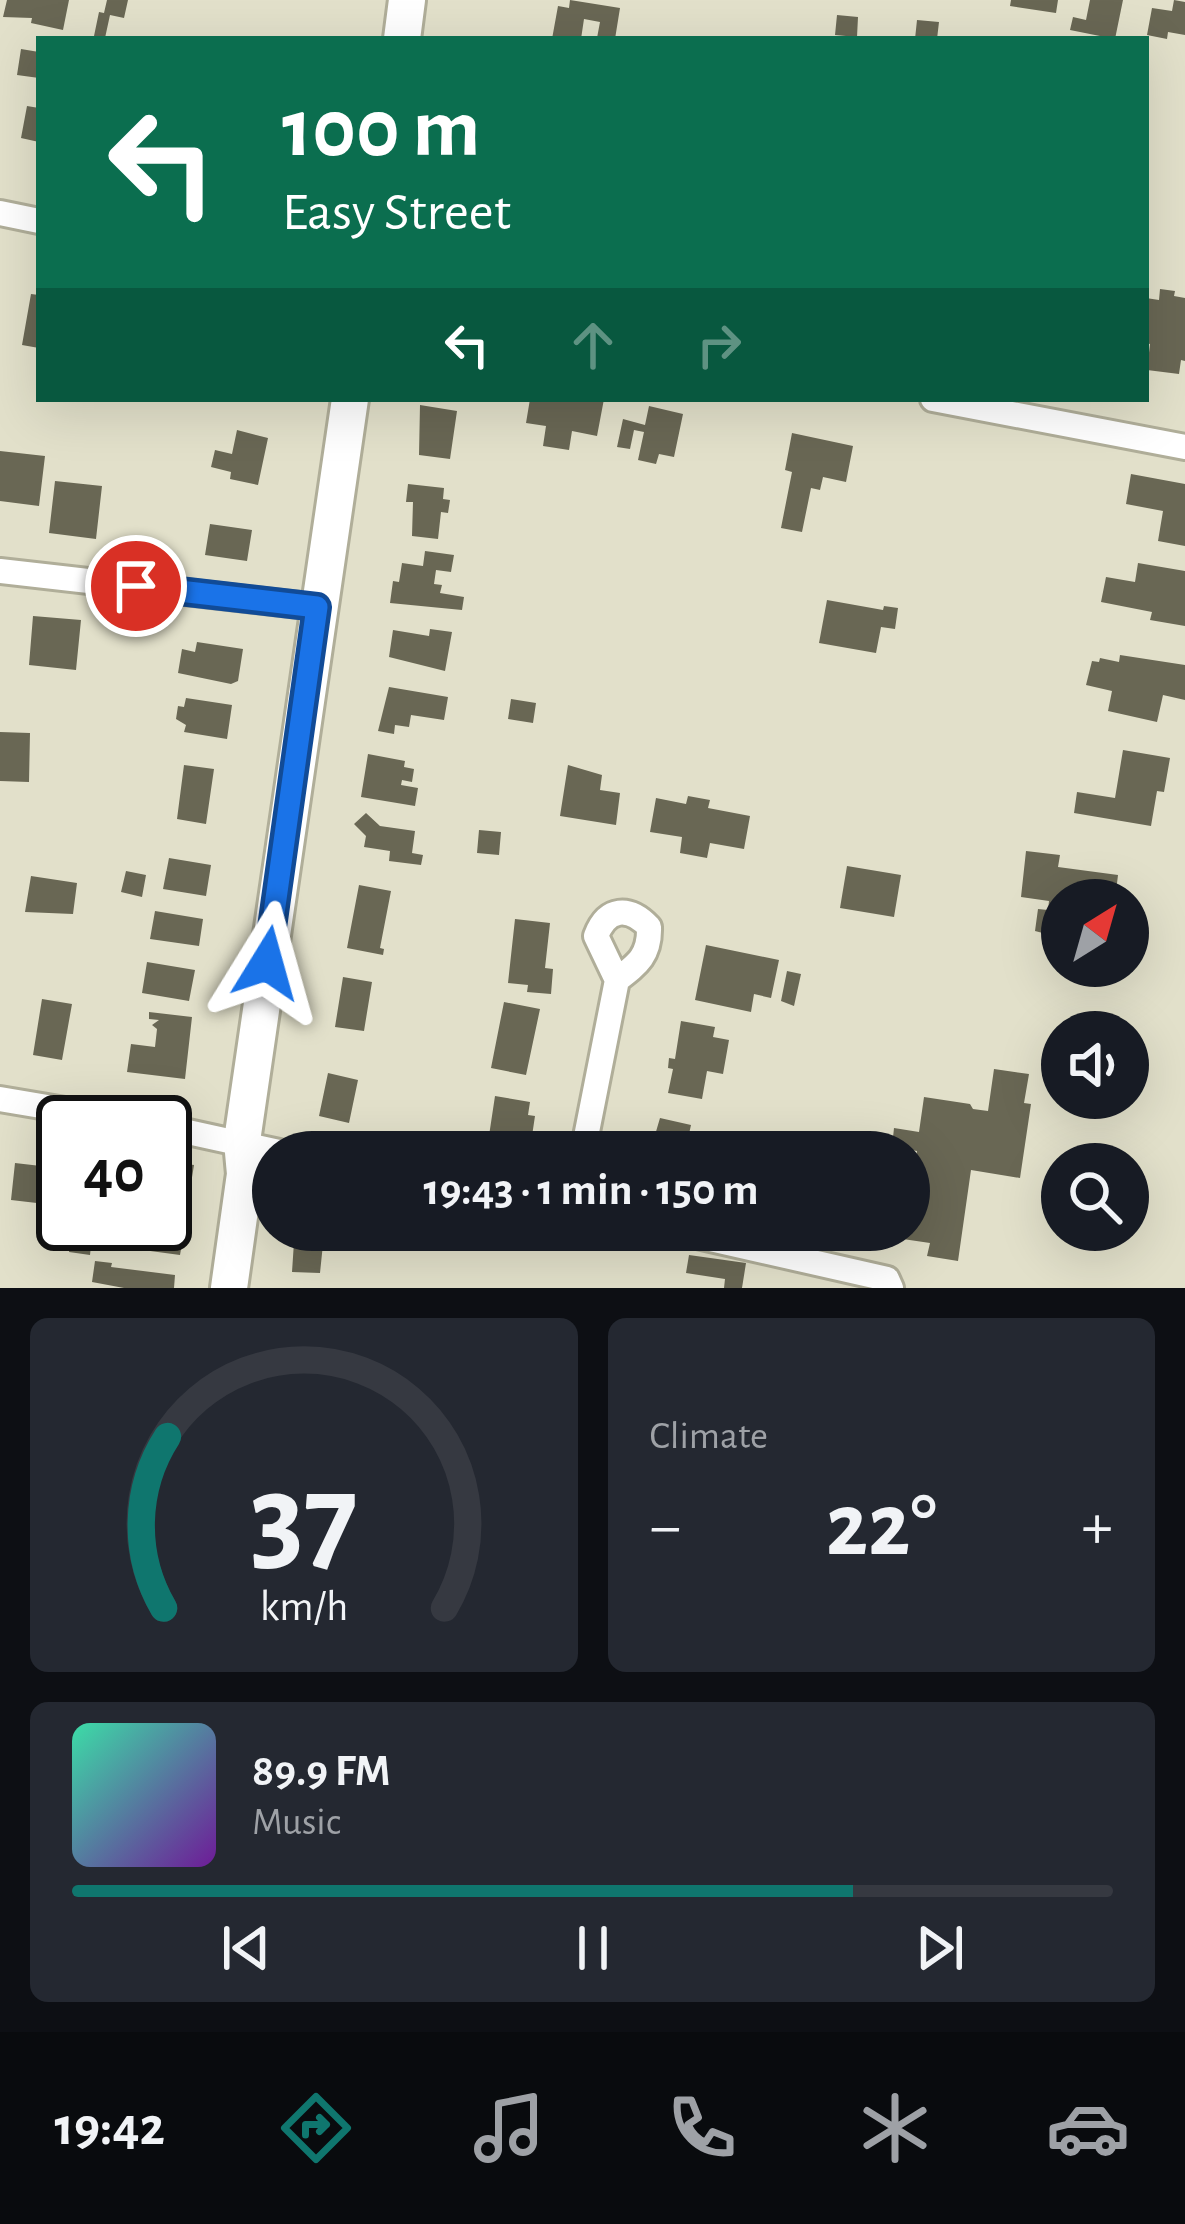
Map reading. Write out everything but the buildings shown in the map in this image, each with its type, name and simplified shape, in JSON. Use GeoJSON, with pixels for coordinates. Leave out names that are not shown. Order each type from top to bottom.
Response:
{"type":"FeatureCollection","features":[{"type":"Feature","properties":{"kind":"street"},"geometry":{"type":"LineString","coordinates":[[402,36],[407,0]]}},
{"type":"Feature","properties":{"kind":"street"},"geometry":{"type":"LineString","coordinates":[[0,213],[36,219]]}},
{"type":"Feature","properties":{"kind":"street"},"geometry":{"type":"LineString","coordinates":[[230,1288],[245,1174],[242,1142],[350,402]]}},
{"type":"Feature","properties":{"kind":"street"},"geometry":{"type":"LineString","coordinates":[[949,402],[1185,447]]}},
{"type":"Feature","properties":{"kind":"street"},"geometry":{"type":"LineString","coordinates":[[0,571],[317,607]]}},
{"type":"Feature","properties":{"kind":"street"},"geometry":{"type":"LineString","coordinates":[[587,1131],[617,980]]}},
{"type":"Feature","properties":{"kind":"street"},"geometry":{"type":"LineString","coordinates":[[0,1100],[36,1106]]}},
{"type":"Feature","properties":{"kind":"street"},"geometry":{"type":"LineString","coordinates":[[192,1132],[252,1145]]}},
{"type":"Feature","properties":{"kind":"street"},"geometry":{"type":"LineString","coordinates":[[763,1251],[886,1279],[891,1288]]}},
{"type":"Feature","properties":{"kind":"route"},"geometry":{"type":"LineString","coordinates":[[136,586],[317,607],[267,963]]}}]}
